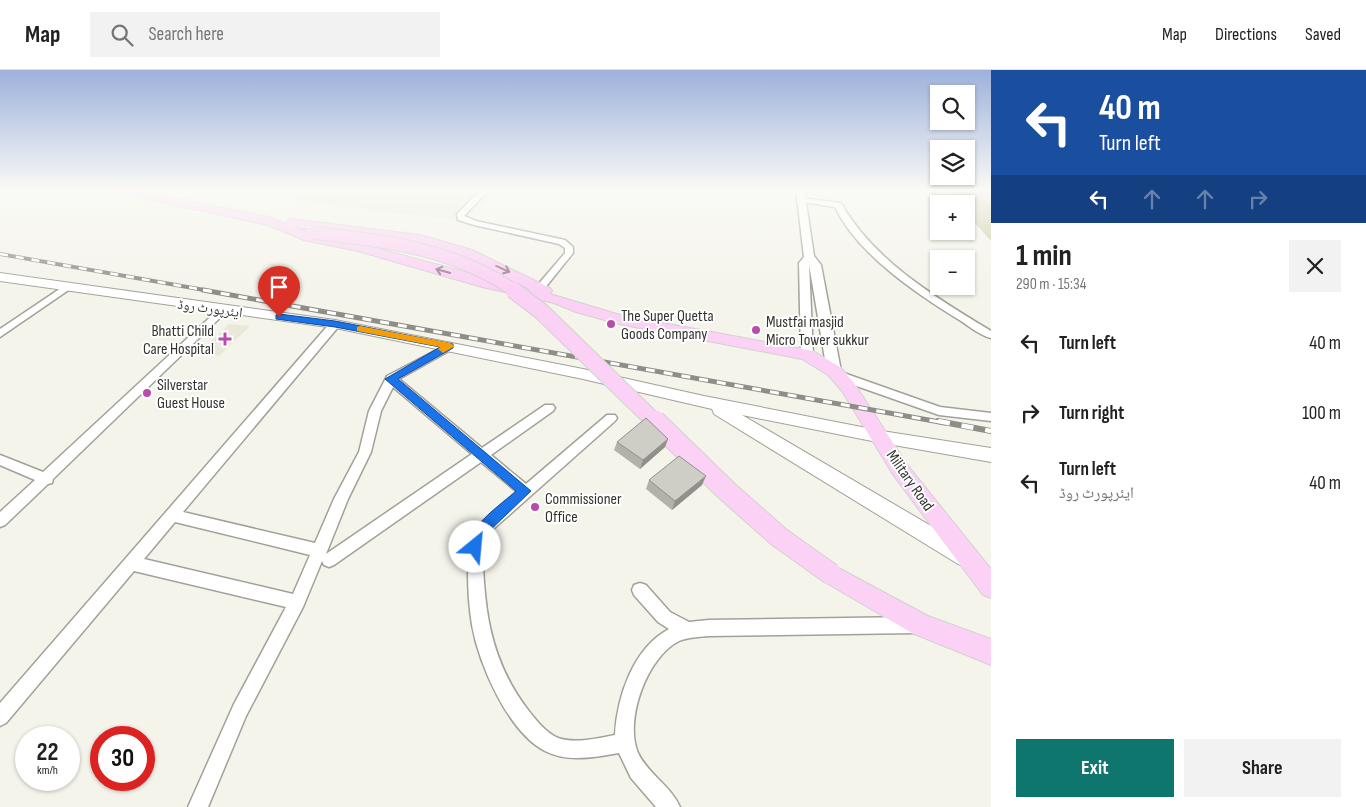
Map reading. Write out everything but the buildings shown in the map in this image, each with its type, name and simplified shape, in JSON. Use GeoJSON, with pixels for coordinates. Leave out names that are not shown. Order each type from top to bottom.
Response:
{"type":"FeatureCollection","features":[{"type":"Feature","properties":{"kind":"main road"},"geometry":{"type":"LineString","coordinates":[[274,223],[308,237],[360,248],[487,284],[558,300],[581,310],[619,319],[806,354],[836,373]]}},
{"type":"Feature","properties":{"kind":"main road"},"geometry":{"type":"LineString","coordinates":[[277,223],[315,233],[389,242],[438,253],[468,264],[510,288],[542,312],[727,491],[779,537],[831,574],[921,625],[991,652]]}},
{"type":"Feature","properties":{"kind":"main road"},"geometry":{"type":"LineString","coordinates":[[289,223],[416,238],[467,253],[541,287],[558,300]]}},
{"type":"Feature","properties":{"kind":"main road","name":"ایئرپورٹ روڈ"},"geometry":{"type":"LineString","coordinates":[[0,278],[335,324],[450,346],[704,402]]}},
{"type":"Feature","properties":{"kind":"main road","name":"Military Road"},"geometry":{"type":"LineString","coordinates":[[836,373],[864,408],[901,471],[991,587]]}},
{"type":"Feature","properties":{"kind":"main road"},"geometry":{"type":"LineString","coordinates":[[704,402],[882,437],[991,455]]}},
{"type":"Feature","properties":{"kind":"main road"},"geometry":{"type":"LineString","coordinates":[[704,402],[731,415],[972,561]]}},
{"type":"Feature","properties":{"kind":"main road"},"geometry":{"type":"LineString","coordinates":[[733,407],[950,533]]}},
{"type":"Feature","properties":{"kind":"street"},"geometry":{"type":"LineString","coordinates":[[473,223],[562,242],[568,247],[569,253],[541,287]]}},
{"type":"Feature","properties":{"kind":"street"},"geometry":{"type":"LineString","coordinates":[[805,223],[809,257],[816,265],[836,373],[939,411],[991,417]]}},
{"type":"Feature","properties":{"kind":"street"},"geometry":{"type":"LineString","coordinates":[[850,223],[874,252],[903,278],[991,335]]}},
{"type":"Feature","properties":{"kind":"street"},"geometry":{"type":"LineString","coordinates":[[806,354],[804,263],[809,257]]}},
{"type":"Feature","properties":{"kind":"street"},"geometry":{"type":"LineString","coordinates":[[0,334],[67,287]]}},
{"type":"Feature","properties":{"kind":"street"},"geometry":{"type":"LineString","coordinates":[[2,516],[47,479],[223,310]]}},
{"type":"Feature","properties":{"kind":"street"},"geometry":{"type":"LineString","coordinates":[[0,717],[335,324]]}},
{"type":"Feature","properties":{"kind":"street"},"geometry":{"type":"LineString","coordinates":[[198,807],[240,710],[296,602],[324,556],[341,499],[365,452],[375,411],[391,379],[450,346]]}},
{"type":"Feature","properties":{"kind":"street"},"geometry":{"type":"LineString","coordinates":[[391,379],[525,491]]}},
{"type":"Feature","properties":{"kind":"street"},"geometry":{"type":"LineString","coordinates":[[172,515],[324,556],[549,408]]}},
{"type":"Feature","properties":{"kind":"street"},"geometry":{"type":"LineString","coordinates":[[611,418],[525,491],[477,535],[475,539],[476,606],[483,645],[498,680],[521,716],[536,734],[558,748],[586,748],[626,744]]}},
{"type":"Feature","properties":{"kind":"street"},"geometry":{"type":"LineString","coordinates":[[0,460],[47,479]]}},
{"type":"Feature","properties":{"kind":"street"},"geometry":{"type":"LineString","coordinates":[[131,563],[296,602]]}},
{"type":"Feature","properties":{"kind":"street"},"geometry":{"type":"LineString","coordinates":[[640,590],[664,617],[688,630]]}},
{"type":"Feature","properties":{"kind":"street"},"geometry":{"type":"LineString","coordinates":[[670,807],[638,772],[626,744],[627,708],[649,656],[670,637],[688,630],[709,628],[824,624],[921,625]]}},
{"type":"Feature","properties":{"kind":"shaded area"},"geometry":{"type":"Polygon","coordinates":[[[975,223],[991,223],[991,241],[975,223]]]}},
{"type":"Feature","properties":{"kind":"shaded area","name":"Bhatti Child Care Hospital"},"geometry":{"type":"Polygon","coordinates":[[[229,324],[250,326],[219,356],[200,352],[229,324]]]}},
{"type":"Feature","properties":{"kind":"railway"},"geometry":{"type":"LineString","coordinates":[[0,254],[210,291]]}},
{"type":"Feature","properties":{"kind":"railway"},"geometry":{"type":"LineString","coordinates":[[203,290],[945,423]]}},
{"type":"Feature","properties":{"kind":"railway"},"geometry":{"type":"LineString","coordinates":[[938,421],[991,431]]}},
{"type":"Feature","properties":{"kind":"slow traffic"},"geometry":{"type":"LineString","coordinates":[[360,329],[450,346],[443,349]]}},
{"type":"Feature","properties":{"kind":"place","name":"The Super Quetta Goods Company"},"geometry":{"type":"Point","coordinates":[611,324]}},
{"type":"Feature","properties":{"kind":"place","name":"Mustfai masjid Micro Tower sukkur"},"geometry":{"type":"Point","coordinates":[756,330]}},
{"type":"Feature","properties":{"kind":"place","name":"Bhatti Child Care Hospital"},"geometry":{"type":"Point","coordinates":[225,339]}},
{"type":"Feature","properties":{"kind":"place","name":"Silverstar Guest House"},"geometry":{"type":"Point","coordinates":[147,393]}},
{"type":"Feature","properties":{"kind":"place","name":"Commissioner Office"},"geometry":{"type":"Point","coordinates":[535,507]}},
{"type":"Feature","properties":{"kind":"route"},"geometry":{"type":"LineString","coordinates":[[279,317],[335,324],[450,346],[391,379],[525,491],[477,535],[475,547]]}}]}
